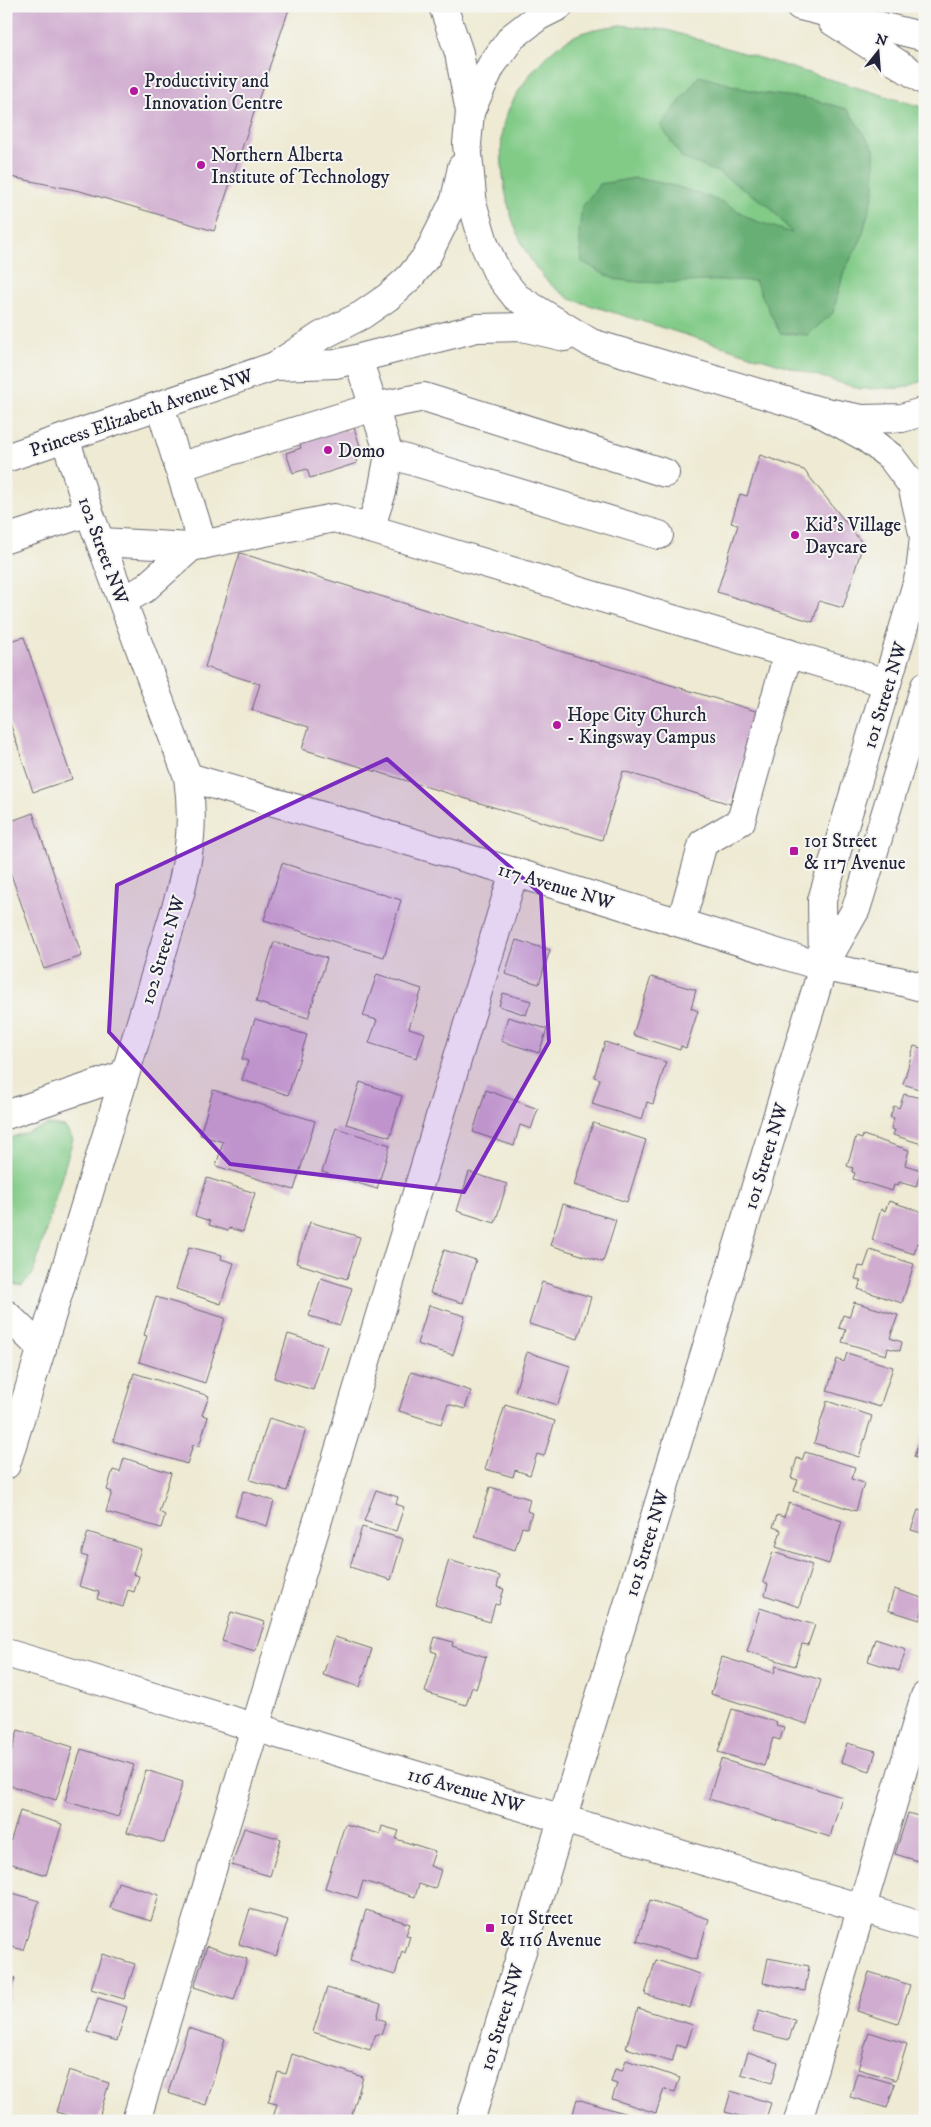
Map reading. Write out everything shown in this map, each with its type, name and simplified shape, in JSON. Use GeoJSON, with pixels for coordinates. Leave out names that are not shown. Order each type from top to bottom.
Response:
{"type":"FeatureCollection","features":[{"type":"Feature","properties":{"kind":"street"},"geometry":{"type":"LineString","coordinates":[[443,6],[459,53]]}},
{"type":"Feature","properties":{"kind":"street"},"geometry":{"type":"LineString","coordinates":[[453,6],[459,53],[470,112],[467,144],[473,206],[485,246],[498,274],[516,298],[591,343],[816,410],[862,419],[902,418],[925,411]]}},
{"type":"Feature","properties":{"kind":"street"},"geometry":{"type":"LineString","coordinates":[[470,112],[491,66],[512,37],[539,16],[559,6]]}},
{"type":"Feature","properties":{"kind":"street"},"geometry":{"type":"LineString","coordinates":[[809,9],[925,37]]}},
{"type":"Feature","properties":{"kind":"street"},"geometry":{"type":"LineString","coordinates":[[809,9],[925,80]]}},
{"type":"Feature","properties":{"kind":"street","name":"Princess Elizabeth Avenue NW"},"geometry":{"type":"LineString","coordinates":[[6,458],[275,366],[321,336],[362,315],[388,297],[410,277],[436,242],[455,200],[467,144]]}},
{"type":"Feature","properties":{"kind":"street","name":"Princess Elizabeth Avenue NW"},"geometry":{"type":"LineString","coordinates":[[275,366],[336,364],[477,328],[522,327],[591,343]]}},
{"type":"Feature","properties":{"kind":"street"},"geometry":{"type":"LineString","coordinates":[[358,359],[389,454],[382,492],[370,529]]}},
{"type":"Feature","properties":{"kind":"street"},"geometry":{"type":"LineString","coordinates":[[178,467],[374,407],[424,397],[665,473]]}},
{"type":"Feature","properties":{"kind":"street"},"geometry":{"type":"LineString","coordinates":[[160,406],[178,467],[197,546]]}},
{"type":"Feature","properties":{"kind":"street","name":"101 Street NW"},"geometry":{"type":"LineString","coordinates":[[816,410],[865,437],[891,457],[912,485],[924,537],[920,574],[822,900],[823,967]]}},
{"type":"Feature","properties":{"kind":"street","name":"102 Street NW"},"geometry":{"type":"LineString","coordinates":[[6,1466],[187,864],[192,808],[188,777],[89,512],[65,438]]}},
{"type":"Feature","properties":{"kind":"street"},"geometry":{"type":"LineString","coordinates":[[389,454],[659,535]]}},
{"type":"Feature","properties":{"kind":"street"},"geometry":{"type":"LineString","coordinates":[[6,539],[89,512]]}},
{"type":"Feature","properties":{"kind":"street"},"geometry":{"type":"LineString","coordinates":[[101,542],[197,546],[334,518],[887,683]]}},
{"type":"Feature","properties":{"kind":"street"},"geometry":{"type":"LineString","coordinates":[[123,601],[144,589],[197,546]]}},
{"type":"Feature","properties":{"kind":"street"},"geometry":{"type":"LineString","coordinates":[[681,923],[703,843],[741,821],[788,653]]}},
{"type":"Feature","properties":{"kind":"street","name":"101 Street NW"},"geometry":{"type":"LineString","coordinates":[[470,2121],[823,967],[856,910],[925,686]]}},
{"type":"Feature","properties":{"kind":"street","name":"117 Avenue NW"},"geometry":{"type":"LineString","coordinates":[[188,777],[514,872],[823,967],[900,981],[925,988]]}},
{"type":"Feature","properties":{"kind":"street"},"geometry":{"type":"LineString","coordinates":[[136,2121],[514,872]]}},
{"type":"Feature","properties":{"kind":"street"},"geometry":{"type":"LineString","coordinates":[[6,1115],[124,1075]]}},
{"type":"Feature","properties":{"kind":"street"},"geometry":{"type":"LineString","coordinates":[[6,1314],[42,1349]]}},
{"type":"Feature","properties":{"kind":"street","name":"116 Avenue NW"},"geometry":{"type":"LineString","coordinates":[[6,1653],[562,1817],[925,1927]]}},
{"type":"Feature","properties":{"kind":"street"},"geometry":{"type":"LineString","coordinates":[[798,2121],[925,1696]]}},
{"type":"Feature","properties":{"kind":"highlighted area"},"geometry":{"type":"Polygon","coordinates":[[[387,759],[541,894],[549,1042],[464,1192],[230,1164],[109,1032],[117,885],[387,759]]]}},
{"type":"Feature","properties":{"kind":"green space"},"geometry":{"type":"Polygon","coordinates":[[[620,25],[667,30],[925,108],[925,380],[903,388],[860,389],[570,299],[549,283],[536,268],[517,233],[510,213],[501,152],[505,117],[522,85],[553,50],[579,34],[594,29],[620,25]]]}},
{"type":"Feature","properties":{"kind":"green space"},"geometry":{"type":"Polygon","coordinates":[[[699,76],[760,93],[805,98],[847,109],[874,149],[874,192],[861,240],[844,271],[833,313],[808,335],[780,333],[755,281],[637,282],[615,279],[582,262],[579,232],[582,207],[600,184],[635,178],[675,186],[723,202],[753,220],[792,233],[769,206],[719,173],[682,158],[661,126],[699,76]]]}},
{"type":"Feature","properties":{"kind":"green space"},"geometry":{"type":"Polygon","coordinates":[[[49,1125],[65,1127],[73,1139],[33,1274],[22,1286],[6,1283],[6,1139],[49,1125]]]}},
{"type":"Feature","properties":{"kind":"building","name":"Productivity and Innovation Centre"},"geometry":{"type":"Polygon","coordinates":[[[6,6],[290,6],[214,231],[80,191],[6,176],[6,6]]]}},
{"type":"Feature","properties":{"kind":"building","name":"Domo"},"geometry":{"type":"Polygon","coordinates":[[[343,424],[346,431],[354,428],[362,452],[354,455],[357,463],[310,478],[307,469],[293,473],[286,453],[301,448],[298,438],[343,424]]]}},
{"type":"Feature","properties":{"kind":"building","name":"Kid's Village Daycare"},"geometry":{"type":"Polygon","coordinates":[[[760,455],[804,470],[863,544],[843,608],[819,601],[813,622],[717,592],[738,525],[731,523],[740,494],[747,496],[760,455]]]}},
{"type":"Feature","properties":{"kind":"building"},"geometry":{"type":"Polygon","coordinates":[[[240,553],[759,712],[730,804],[623,771],[602,840],[302,749],[309,727],[252,710],[260,684],[205,667],[240,553]]]}},
{"type":"Feature","properties":{"kind":"building"},"geometry":{"type":"Polygon","coordinates":[[[24,637],[72,779],[33,792],[6,711],[6,642],[24,637]]]}},
{"type":"Feature","properties":{"kind":"building"},"geometry":{"type":"Polygon","coordinates":[[[33,813],[82,956],[44,969],[6,860],[6,823],[33,813]]]}},
{"type":"Feature","properties":{"kind":"building"},"geometry":{"type":"Polygon","coordinates":[[[282,863],[401,900],[384,957],[264,920],[282,863]]]}},
{"type":"Feature","properties":{"kind":"building"},"geometry":{"type":"Polygon","coordinates":[[[516,940],[550,950],[539,984],[505,974],[516,940]]]}},
{"type":"Feature","properties":{"kind":"building"},"geometry":{"type":"Polygon","coordinates":[[[274,942],[327,958],[308,1018],[256,1002],[274,942]]]}},
{"type":"Feature","properties":{"kind":"building"},"geometry":{"type":"Polygon","coordinates":[[[377,974],[422,989],[409,1028],[425,1033],[417,1058],[369,1043],[377,1020],[363,1016],[377,974]]]}},
{"type":"Feature","properties":{"kind":"building"},"geometry":{"type":"Polygon","coordinates":[[[651,977],[696,990],[691,1008],[698,1011],[686,1048],[681,1046],[680,1050],[633,1035],[651,977]]]}},
{"type":"Feature","properties":{"kind":"building"},"geometry":{"type":"Polygon","coordinates":[[[503,993],[531,1001],[526,1015],[499,1006],[503,993]]]}},
{"type":"Feature","properties":{"kind":"building"},"geometry":{"type":"Polygon","coordinates":[[[508,1017],[547,1029],[539,1053],[501,1041],[508,1017]]]}},
{"type":"Feature","properties":{"kind":"building"},"geometry":{"type":"Polygon","coordinates":[[[255,1019],[307,1035],[288,1095],[242,1080],[248,1061],[242,1059],[255,1019]]]}},
{"type":"Feature","properties":{"kind":"building"},"geometry":{"type":"Polygon","coordinates":[[[605,1042],[666,1062],[653,1104],[647,1102],[642,1120],[592,1104],[600,1079],[594,1077],[605,1042]]]}},
{"type":"Feature","properties":{"kind":"building"},"geometry":{"type":"Polygon","coordinates":[[[914,1046],[925,1049],[925,1091],[903,1084],[914,1046]]]}},
{"type":"Feature","properties":{"kind":"building"},"geometry":{"type":"Polygon","coordinates":[[[360,1082],[402,1096],[390,1137],[346,1124],[360,1082]]]}},
{"type":"Feature","properties":{"kind":"building"},"geometry":{"type":"Polygon","coordinates":[[[213,1090],[315,1121],[294,1190],[216,1166],[223,1142],[200,1135],[213,1090]]]}},
{"type":"Feature","properties":{"kind":"building"},"geometry":{"type":"Polygon","coordinates":[[[486,1090],[538,1109],[531,1129],[520,1125],[514,1146],[473,1132],[486,1090]]]}},
{"type":"Feature","properties":{"kind":"building"},"geometry":{"type":"Polygon","coordinates":[[[904,1094],[925,1099],[925,1145],[893,1135],[895,1130],[891,1129],[894,1118],[890,1117],[894,1106],[899,1108],[904,1094]]]}},
{"type":"Feature","properties":{"kind":"building"},"geometry":{"type":"Polygon","coordinates":[[[593,1123],[646,1140],[627,1202],[574,1185],[593,1123]]]}},
{"type":"Feature","properties":{"kind":"building"},"geometry":{"type":"Polygon","coordinates":[[[336,1128],[390,1145],[377,1189],[322,1172],[336,1128]]]}},
{"type":"Feature","properties":{"kind":"building"},"geometry":{"type":"Polygon","coordinates":[[[863,1135],[909,1150],[905,1165],[921,1170],[916,1187],[899,1182],[898,1186],[894,1185],[892,1191],[853,1179],[855,1173],[852,1172],[853,1168],[847,1166],[856,1137],[862,1139],[863,1135]]]}},
{"type":"Feature","properties":{"kind":"building"},"geometry":{"type":"Polygon","coordinates":[[[469,1172],[507,1184],[495,1223],[457,1211],[469,1172]]]}},
{"type":"Feature","properties":{"kind":"building"},"geometry":{"type":"Polygon","coordinates":[[[207,1178],[255,1193],[243,1232],[229,1228],[228,1231],[209,1225],[210,1221],[195,1216],[207,1178]]]}},
{"type":"Feature","properties":{"kind":"building"},"geometry":{"type":"Polygon","coordinates":[[[889,1201],[925,1213],[921,1231],[925,1233],[925,1243],[924,1245],[917,1243],[914,1254],[872,1240],[881,1209],[885,1211],[889,1201]]]}},
{"type":"Feature","properties":{"kind":"building"},"geometry":{"type":"Polygon","coordinates":[[[563,1204],[616,1220],[603,1262],[550,1245],[563,1204]]]}},
{"type":"Feature","properties":{"kind":"building"},"geometry":{"type":"Polygon","coordinates":[[[310,1222],[360,1237],[347,1279],[296,1263],[310,1222]]]}},
{"type":"Feature","properties":{"kind":"building"},"geometry":{"type":"Polygon","coordinates":[[[189,1247],[222,1255],[221,1259],[234,1263],[221,1304],[176,1289],[189,1247]]]}},
{"type":"Feature","properties":{"kind":"building"},"geometry":{"type":"Polygon","coordinates":[[[444,1250],[476,1260],[463,1303],[430,1293],[444,1250]]]}},
{"type":"Feature","properties":{"kind":"building"},"geometry":{"type":"Polygon","coordinates":[[[870,1250],[914,1264],[902,1303],[858,1289],[861,1280],[855,1279],[859,1266],[864,1267],[870,1250]]]}},
{"type":"Feature","properties":{"kind":"building"},"geometry":{"type":"Polygon","coordinates":[[[321,1278],[352,1288],[340,1325],[309,1316],[321,1278]]]}},
{"type":"Feature","properties":{"kind":"building"},"geometry":{"type":"Polygon","coordinates":[[[542,1282],[591,1297],[578,1339],[529,1324],[542,1282]]]}},
{"type":"Feature","properties":{"kind":"building"},"geometry":{"type":"Polygon","coordinates":[[[156,1297],[225,1318],[205,1383],[139,1362],[147,1336],[144,1335],[156,1297]]]}},
{"type":"Feature","properties":{"kind":"building"},"geometry":{"type":"Polygon","coordinates":[[[854,1302],[898,1315],[890,1338],[902,1342],[900,1351],[888,1348],[886,1355],[842,1342],[846,1330],[839,1328],[843,1315],[849,1317],[854,1302]]]}},
{"type":"Feature","properties":{"kind":"building"},"geometry":{"type":"Polygon","coordinates":[[[429,1305],[465,1316],[453,1355],[417,1344],[429,1305]]]}},
{"type":"Feature","properties":{"kind":"building"},"geometry":{"type":"Polygon","coordinates":[[[288,1334],[327,1346],[313,1390],[274,1378],[288,1334]]]}},
{"type":"Feature","properties":{"kind":"building"},"geometry":{"type":"Polygon","coordinates":[[[527,1352],[570,1366],[558,1405],[515,1392],[527,1352]]]}},
{"type":"Feature","properties":{"kind":"building"},"geometry":{"type":"Polygon","coordinates":[[[847,1353],[893,1367],[880,1407],[827,1391],[837,1359],[844,1362],[847,1353]]]}},
{"type":"Feature","properties":{"kind":"building"},"geometry":{"type":"Polygon","coordinates":[[[411,1372],[471,1391],[465,1409],[448,1404],[441,1424],[399,1411],[411,1372]]]}},
{"type":"Feature","properties":{"kind":"building"},"geometry":{"type":"Polygon","coordinates":[[[134,1373],[209,1396],[202,1415],[208,1417],[199,1446],[193,1445],[187,1464],[113,1441],[134,1373]]]}},
{"type":"Feature","properties":{"kind":"building"},"geometry":{"type":"Polygon","coordinates":[[[827,1401],[872,1416],[859,1457],[814,1443],[827,1401]]]}},
{"type":"Feature","properties":{"kind":"building"},"geometry":{"type":"Polygon","coordinates":[[[505,1405],[555,1421],[544,1456],[537,1454],[530,1475],[515,1470],[513,1477],[485,1469],[505,1405]]]}},
{"type":"Feature","properties":{"kind":"building"},"geometry":{"type":"Polygon","coordinates":[[[269,1418],[306,1429],[287,1491],[250,1480],[269,1418]]]}},
{"type":"Feature","properties":{"kind":"building"},"geometry":{"type":"Polygon","coordinates":[[[923,1430],[925,1431],[925,1461],[914,1457],[923,1430]]]}},
{"type":"Feature","properties":{"kind":"building"},"geometry":{"type":"Polygon","coordinates":[[[805,1452],[855,1467],[851,1479],[864,1483],[856,1511],[794,1491],[798,1480],[791,1478],[797,1458],[802,1460],[805,1452]]]}},
{"type":"Feature","properties":{"kind":"building"},"geometry":{"type":"Polygon","coordinates":[[[124,1458],[171,1473],[159,1512],[165,1515],[161,1528],[106,1512],[112,1492],[107,1490],[113,1470],[120,1472],[124,1458]]]}},
{"type":"Feature","properties":{"kind":"building"},"geometry":{"type":"Polygon","coordinates":[[[490,1487],[530,1499],[527,1511],[532,1513],[527,1528],[522,1527],[515,1550],[475,1537],[490,1487]]]}},
{"type":"Feature","properties":{"kind":"building"},"geometry":{"type":"Polygon","coordinates":[[[376,1490],[398,1497],[396,1504],[404,1507],[396,1531],[364,1521],[376,1490]]]}},
{"type":"Feature","properties":{"kind":"building"},"geometry":{"type":"Polygon","coordinates":[[[243,1491],[274,1501],[267,1526],[235,1516],[243,1491]]]}},
{"type":"Feature","properties":{"kind":"building"},"geometry":{"type":"Polygon","coordinates":[[[789,1503],[842,1521],[829,1564],[776,1547],[781,1530],[773,1527],[777,1515],[784,1517],[789,1503]]]}},
{"type":"Feature","properties":{"kind":"building"},"geometry":{"type":"Polygon","coordinates":[[[918,1510],[925,1512],[925,1534],[911,1530],[918,1510]]]}},
{"type":"Feature","properties":{"kind":"building"},"geometry":{"type":"Polygon","coordinates":[[[362,1527],[403,1539],[391,1580],[350,1567],[362,1527]]]}},
{"type":"Feature","properties":{"kind":"building"},"geometry":{"type":"Polygon","coordinates":[[[88,1532],[141,1549],[133,1574],[139,1576],[134,1592],[128,1590],[123,1607],[97,1599],[99,1592],[79,1586],[88,1557],[81,1555],[88,1532]]]}},
{"type":"Feature","properties":{"kind":"building"},"geometry":{"type":"Polygon","coordinates":[[[773,1552],[812,1565],[799,1607],[765,1595],[768,1584],[763,1582],[773,1552]]]}},
{"type":"Feature","properties":{"kind":"building"},"geometry":{"type":"Polygon","coordinates":[[[449,1560],[500,1576],[497,1587],[504,1589],[499,1605],[495,1604],[490,1622],[435,1605],[449,1560]]]}},
{"type":"Feature","properties":{"kind":"building"},"geometry":{"type":"Polygon","coordinates":[[[894,1589],[925,1599],[920,1620],[888,1610],[894,1589]]]}},
{"type":"Feature","properties":{"kind":"building"},"geometry":{"type":"Polygon","coordinates":[[[760,1608],[815,1625],[808,1645],[802,1644],[795,1666],[747,1651],[760,1608]]]}},
{"type":"Feature","properties":{"kind":"building"},"geometry":{"type":"Polygon","coordinates":[[[231,1612],[265,1622],[255,1651],[222,1641],[231,1612]]]}},
{"type":"Feature","properties":{"kind":"building"},"geometry":{"type":"Polygon","coordinates":[[[335,1637],[372,1649],[360,1687],[323,1675],[335,1637]]]}},
{"type":"Feature","properties":{"kind":"building"},"geometry":{"type":"Polygon","coordinates":[[[435,1637],[453,1642],[452,1646],[486,1657],[476,1689],[472,1687],[466,1705],[425,1692],[437,1653],[431,1651],[435,1637]]]}},
{"type":"Feature","properties":{"kind":"building"},"geometry":{"type":"Polygon","coordinates":[[[875,1639],[906,1649],[899,1671],[868,1661],[875,1639]]]}},
{"type":"Feature","properties":{"kind":"building"},"geometry":{"type":"Polygon","coordinates":[[[722,1657],[774,1673],[776,1666],[821,1680],[807,1724],[711,1694],[722,1657]]]}},
{"type":"Feature","properties":{"kind":"building"},"geometry":{"type":"Polygon","coordinates":[[[732,1709],[777,1722],[776,1725],[784,1727],[780,1740],[773,1738],[764,1766],[718,1752],[732,1709]]]}},
{"type":"Feature","properties":{"kind":"building"},"geometry":{"type":"Polygon","coordinates":[[[18,1730],[73,1747],[56,1800],[6,1784],[6,1768],[18,1730]]]}},
{"type":"Feature","properties":{"kind":"building"},"geometry":{"type":"Polygon","coordinates":[[[847,1743],[876,1751],[870,1771],[841,1762],[847,1743]]]}},
{"type":"Feature","properties":{"kind":"building"},"geometry":{"type":"Polygon","coordinates":[[[81,1749],[134,1765],[118,1817],[65,1801],[81,1749]]]}},
{"type":"Feature","properties":{"kind":"building"},"geometry":{"type":"Polygon","coordinates":[[[721,1759],[842,1797],[830,1837],[709,1799],[721,1759]]]}},
{"type":"Feature","properties":{"kind":"building"},"geometry":{"type":"Polygon","coordinates":[[[146,1770],[183,1782],[164,1843],[127,1832],[146,1770]]]}},
{"type":"Feature","properties":{"kind":"building"},"geometry":{"type":"Polygon","coordinates":[[[20,1811],[62,1824],[46,1875],[6,1862],[6,1855],[20,1811]]]}},
{"type":"Feature","properties":{"kind":"building"},"geometry":{"type":"Polygon","coordinates":[[[908,1813],[925,1818],[925,1863],[895,1854],[908,1813]]]}},
{"type":"Feature","properties":{"kind":"building"},"geometry":{"type":"Polygon","coordinates":[[[345,1824],[380,1834],[382,1826],[399,1831],[396,1839],[435,1851],[430,1866],[441,1870],[435,1889],[419,1884],[415,1897],[363,1881],[358,1898],[325,1888],[345,1824]]]}},
{"type":"Feature","properties":{"kind":"building"},"geometry":{"type":"Polygon","coordinates":[[[244,1828],[281,1839],[270,1876],[232,1865],[244,1828]]]}},
{"type":"Feature","properties":{"kind":"building"},"geometry":{"type":"Polygon","coordinates":[[[118,1882],[159,1895],[151,1921],[110,1908],[118,1882]]]}},
{"type":"Feature","properties":{"kind":"building"},"geometry":{"type":"Polygon","coordinates":[[[6,1891],[39,1901],[23,1950],[6,1945],[6,1891]]]}},
{"type":"Feature","properties":{"kind":"building"},"geometry":{"type":"Polygon","coordinates":[[[650,1900],[709,1919],[696,1960],[637,1941],[650,1900]]]}},
{"type":"Feature","properties":{"kind":"building"},"geometry":{"type":"Polygon","coordinates":[[[250,1909],[288,1920],[276,1956],[239,1944],[250,1909]]]}},
{"type":"Feature","properties":{"kind":"building"},"geometry":{"type":"Polygon","coordinates":[[[366,1910],[410,1924],[406,1935],[410,1936],[405,1953],[402,1951],[395,1975],[350,1961],[366,1910]]]}},
{"type":"Feature","properties":{"kind":"building"},"geometry":{"type":"Polygon","coordinates":[[[207,1946],[247,1959],[234,2000],[194,1987],[207,1946]]]}},
{"type":"Feature","properties":{"kind":"building"},"geometry":{"type":"Polygon","coordinates":[[[102,1954],[135,1964],[124,1999],[91,1989],[102,1954]]]}},
{"type":"Feature","properties":{"kind":"building"},"geometry":{"type":"Polygon","coordinates":[[[768,1958],[809,1966],[805,1991],[763,1983],[768,1958]]]}},
{"type":"Feature","properties":{"kind":"building"},"geometry":{"type":"Polygon","coordinates":[[[656,1960],[700,1974],[690,2008],[645,1994],[656,1960]]]}},
{"type":"Feature","properties":{"kind":"building"},"geometry":{"type":"Polygon","coordinates":[[[869,1972],[910,1985],[898,2024],[857,2011],[869,1972]]]}},
{"type":"Feature","properties":{"kind":"building"},"geometry":{"type":"Polygon","coordinates":[[[6,1975],[15,1978],[7,2004],[6,2004],[6,1975]]]}},
{"type":"Feature","properties":{"kind":"building"},"geometry":{"type":"Polygon","coordinates":[[[327,1988],[381,2004],[377,2018],[386,2021],[381,2035],[376,2034],[370,2050],[313,2032],[327,1988]]]}},
{"type":"Feature","properties":{"kind":"building"},"geometry":{"type":"Polygon","coordinates":[[[98,1998],[127,2007],[117,2041],[87,2032],[98,1998]]]}},
{"type":"Feature","properties":{"kind":"building"},"geometry":{"type":"Polygon","coordinates":[[[638,2008],[693,2025],[686,2048],[677,2045],[672,2062],[626,2048],[638,2008]]]}},
{"type":"Feature","properties":{"kind":"building"},"geometry":{"type":"Polygon","coordinates":[[[759,2010],[795,2020],[789,2040],[753,2031],[759,2010]]]}},
{"type":"Feature","properties":{"kind":"building"},"geometry":{"type":"Polygon","coordinates":[[[188,2028],[225,2039],[206,2105],[168,2093],[188,2028]]]}},
{"type":"Feature","properties":{"kind":"building"},"geometry":{"type":"Polygon","coordinates":[[[869,2032],[907,2044],[896,2080],[858,2069],[869,2032]]]}},
{"type":"Feature","properties":{"kind":"building"},"geometry":{"type":"Polygon","coordinates":[[[748,2052],[778,2062],[772,2083],[741,2074],[748,2052]]]}},
{"type":"Feature","properties":{"kind":"building"},"geometry":{"type":"Polygon","coordinates":[[[292,2054],[363,2077],[350,2121],[272,2121],[277,2104],[268,2102],[278,2072],[286,2074],[292,2054]]]}},
{"type":"Feature","properties":{"kind":"building"},"geometry":{"type":"Polygon","coordinates":[[[626,2060],[680,2078],[675,2092],[664,2089],[656,2113],[612,2099],[617,2084],[611,2082],[615,2069],[622,2071],[626,2060]]]}},
{"type":"Feature","properties":{"kind":"building"},"geometry":{"type":"Polygon","coordinates":[[[69,2070],[109,2083],[98,2121],[86,2121],[56,2112],[69,2070]]]}},
{"type":"Feature","properties":{"kind":"building"},"geometry":{"type":"Polygon","coordinates":[[[857,2073],[895,2084],[887,2108],[850,2097],[857,2073]]]}},
{"type":"Feature","properties":{"kind":"building"},"geometry":{"type":"Polygon","coordinates":[[[731,2091],[771,2103],[765,2121],[757,2121],[725,2112],[731,2091]]]}},
{"type":"Feature","properties":{"kind":"building"},"geometry":{"type":"Polygon","coordinates":[[[577,2099],[647,2120],[647,2121],[571,2121],[577,2099]]]}},
{"type":"Feature","properties":{"kind":"place","name":"Productivity and Innovation Centre"},"geometry":{"type":"Point","coordinates":[134,91]}},
{"type":"Feature","properties":{"kind":"place","name":"Northern Alberta Institute of Technology"},"geometry":{"type":"Point","coordinates":[201,165]}},
{"type":"Feature","properties":{"kind":"place","name":"Domo"},"geometry":{"type":"Point","coordinates":[328,450]}},
{"type":"Feature","properties":{"kind":"place","name":"Kid's Village Daycare"},"geometry":{"type":"Point","coordinates":[795,535]}},
{"type":"Feature","properties":{"kind":"place","name":"Hope City Church - Kingsway Campus"},"geometry":{"type":"Point","coordinates":[557,725]}},
{"type":"Feature","properties":{"kind":"place","name":"101 Street & 117 Avenue"},"geometry":{"type":"Point","coordinates":[794,851]}},
{"type":"Feature","properties":{"kind":"place","name":"101 Street & 116 Avenue"},"geometry":{"type":"Point","coordinates":[490,1928]}}]}
